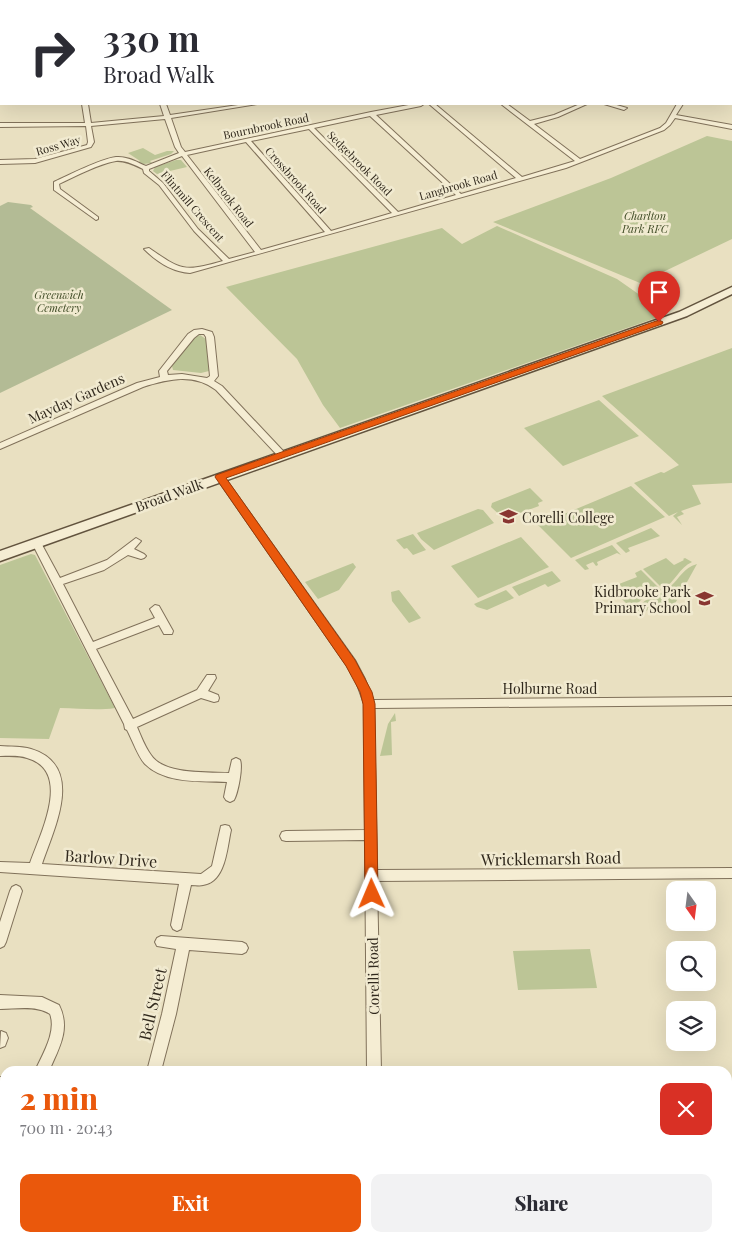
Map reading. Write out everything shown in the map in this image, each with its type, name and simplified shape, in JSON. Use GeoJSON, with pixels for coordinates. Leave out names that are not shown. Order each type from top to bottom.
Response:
{"type":"FeatureCollection","features":[{"type":"Feature","properties":{"kind":"street"},"geometry":{"type":"LineString","coordinates":[[85,105],[88,124]]}},
{"type":"Feature","properties":{"kind":"street","name":"Kelbrook Road"},"geometry":{"type":"LineString","coordinates":[[163,105],[174,140],[182,154],[259,252]]}},
{"type":"Feature","properties":{"kind":"street"},"geometry":{"type":"LineString","coordinates":[[0,125],[46,126],[88,124],[247,105]]}},
{"type":"Feature","properties":{"kind":"street","name":"Bournbrook Road"},"geometry":{"type":"LineString","coordinates":[[146,168],[182,154],[416,105]]}},
{"type":"Feature","properties":{"kind":"street"},"geometry":{"type":"LineString","coordinates":[[433,105],[521,179]]}},
{"type":"Feature","properties":{"kind":"street"},"geometry":{"type":"LineString","coordinates":[[505,105],[580,161]]}},
{"type":"Feature","properties":{"kind":"street"},"geometry":{"type":"LineString","coordinates":[[529,123],[556,116],[582,105]]}},
{"type":"Feature","properties":{"kind":"street"},"geometry":{"type":"LineString","coordinates":[[611,105],[624,108]]}},
{"type":"Feature","properties":{"kind":"street","name":"Langbrook Road"},"geometry":{"type":"LineString","coordinates":[[227,261],[580,161],[654,132],[668,124],[679,105]]}},
{"type":"Feature","properties":{"kind":"street"},"geometry":{"type":"LineString","coordinates":[[371,114],[460,196]]}},
{"type":"Feature","properties":{"kind":"street"},"geometry":{"type":"LineString","coordinates":[[673,116],[732,127]]}},
{"type":"Feature","properties":{"kind":"street","name":"Ross Way"},"geometry":{"type":"LineString","coordinates":[[0,162],[21,163],[47,160],[91,145],[88,124]]}},
{"type":"Feature","properties":{"kind":"street","name":"Sedgebrook Road"},"geometry":{"type":"LineString","coordinates":[[310,127],[396,214]]}},
{"type":"Feature","properties":{"kind":"street","name":"Crossbrook Road"},"geometry":{"type":"LineString","coordinates":[[247,140],[329,233]]}},
{"type":"Feature","properties":{"kind":"street","name":"Flintmill Crescent"},"geometry":{"type":"LineString","coordinates":[[96,218],[57,190],[56,183],[84,170],[116,159],[127,160],[146,168],[146,172],[168,192],[183,216],[227,261]]}},
{"type":"Feature","properties":{"kind":"street","name":"Flintmill Crescent"},"geometry":{"type":"LineString","coordinates":[[147,249],[184,272],[227,261]]}},
{"type":"Feature","properties":{"kind":"street","name":"Broad Walk"},"geometry":{"type":"LineString","coordinates":[[0,556],[683,314],[732,290]]}},
{"type":"Feature","properties":{"kind":"street"},"geometry":{"type":"LineString","coordinates":[[164,378],[163,371],[191,336],[196,332],[209,334],[214,376],[209,381],[219,388],[282,455]]}},
{"type":"Feature","properties":{"kind":"street","name":"Mayday Gardens"},"geometry":{"type":"LineString","coordinates":[[0,446],[140,385],[164,378],[192,376],[209,381]]}},
{"type":"Feature","properties":{"kind":"street","name":"Corelli Road"},"geometry":{"type":"LineString","coordinates":[[220,477],[351,663],[360,679],[369,704],[374,1066]]}},
{"type":"Feature","properties":{"kind":"street"},"geometry":{"type":"LineString","coordinates":[[58,582],[113,562],[129,550],[136,541]]}},
{"type":"Feature","properties":{"kind":"street"},"geometry":{"type":"LineString","coordinates":[[37,543],[142,751],[156,767],[179,775],[234,778]]}},
{"type":"Feature","properties":{"kind":"street"},"geometry":{"type":"LineString","coordinates":[[129,550],[141,556]]}},
{"type":"Feature","properties":{"kind":"street"},"geometry":{"type":"LineString","coordinates":[[155,609],[168,631]]}},
{"type":"Feature","properties":{"kind":"street"},"geometry":{"type":"LineString","coordinates":[[90,647],[161,620]]}},
{"type":"Feature","properties":{"kind":"street"},"geometry":{"type":"LineString","coordinates":[[129,726],[201,693],[212,678]]}},
{"type":"Feature","properties":{"kind":"street"},"geometry":{"type":"LineString","coordinates":[[201,693],[214,698]]}},
{"type":"Feature","properties":{"kind":"street","name":"Holburne Road"},"geometry":{"type":"LineString","coordinates":[[369,704],[732,702]]}},
{"type":"Feature","properties":{"kind":"street"},"geometry":{"type":"LineString","coordinates":[[0,752],[29,754],[38,758],[52,770],[58,782],[57,799],[34,869]]}},
{"type":"Feature","properties":{"kind":"street"},"geometry":{"type":"LineString","coordinates":[[230,797],[236,763]]}},
{"type":"Feature","properties":{"kind":"street","name":"Barlow Drive"},"geometry":{"type":"LineString","coordinates":[[0,867],[203,880],[217,869],[225,830]]}},
{"type":"Feature","properties":{"kind":"street"},"geometry":{"type":"LineString","coordinates":[[286,836],[371,835]]}},
{"type":"Feature","properties":{"kind":"street","name":"Wricklemarsh Road"},"geometry":{"type":"LineString","coordinates":[[371,876],[732,872]]}},
{"type":"Feature","properties":{"kind":"street"},"geometry":{"type":"LineString","coordinates":[[177,925],[186,879]]}},
{"type":"Feature","properties":{"kind":"street"},"geometry":{"type":"LineString","coordinates":[[0,942],[16,890]]}},
{"type":"Feature","properties":{"kind":"street"},"geometry":{"type":"LineString","coordinates":[[160,942],[242,948]]}},
{"type":"Feature","properties":{"kind":"street","name":"Bell Street"},"geometry":{"type":"LineString","coordinates":[[155,1066],[184,944]]}},
{"type":"Feature","properties":{"kind":"street"},"geometry":{"type":"LineString","coordinates":[[0,1002],[48,1005],[58,1018],[58,1030],[44,1066]]}},
{"type":"Feature","properties":{"kind":"green space","name":"Charlton Park RFC"},"geometry":{"type":"Polygon","coordinates":[[[707,136],[732,141],[732,239],[640,283],[493,222],[611,178],[707,136]]]}},
{"type":"Feature","properties":{"kind":"green space"},"geometry":{"type":"Polygon","coordinates":[[[143,148],[155,155],[174,151],[171,154],[150,161],[152,163],[137,163],[140,161],[128,153],[143,148]]]}},
{"type":"Feature","properties":{"kind":"green space"},"geometry":{"type":"Polygon","coordinates":[[[181,160],[187,167],[157,174],[153,171],[155,167],[181,160]]]}},
{"type":"Feature","properties":{"kind":"green space","name":"Greenwich Cemetery"},"geometry":{"type":"Polygon","coordinates":[[[8,202],[31,205],[33,207],[30,208],[172,310],[0,393],[0,206],[8,202]]]}},
{"type":"Feature","properties":{"kind":"green space"},"geometry":{"type":"Polygon","coordinates":[[[497,226],[617,279],[667,314],[340,428],[323,405],[297,359],[226,287],[442,228],[462,244],[497,226]]]}},
{"type":"Feature","properties":{"kind":"green space"},"geometry":{"type":"Polygon","coordinates":[[[200,335],[206,339],[209,371],[201,373],[173,370],[172,366],[193,338],[200,335]]]}},
{"type":"Feature","properties":{"kind":"green space"},"geometry":{"type":"Polygon","coordinates":[[[732,348],[732,483],[692,485],[701,504],[681,511],[684,514],[677,517],[682,525],[673,516],[678,512],[669,516],[634,483],[661,472],[664,473],[679,465],[602,396],[732,348]]]}},
{"type":"Feature","properties":{"kind":"green space"},"geometry":{"type":"Polygon","coordinates":[[[599,400],[639,436],[563,466],[524,428],[599,400]]]}},
{"type":"Feature","properties":{"kind":"green space"},"geometry":{"type":"Polygon","coordinates":[[[631,486],[665,517],[571,558],[538,525],[631,486]]]}},
{"type":"Feature","properties":{"kind":"green space"},"geometry":{"type":"Polygon","coordinates":[[[530,488],[543,501],[538,503],[539,506],[504,519],[491,507],[492,503],[530,488]]]}},
{"type":"Feature","properties":{"kind":"green space"},"geometry":{"type":"Polygon","coordinates":[[[478,509],[483,510],[494,523],[434,550],[417,533],[478,509]]]}},
{"type":"Feature","properties":{"kind":"green space"},"geometry":{"type":"Polygon","coordinates":[[[651,528],[660,536],[628,548],[630,551],[626,553],[616,543],[651,528]]]}},
{"type":"Feature","properties":{"kind":"green space"},"geometry":{"type":"Polygon","coordinates":[[[413,534],[426,550],[413,555],[396,540],[413,534]]]}},
{"type":"Feature","properties":{"kind":"green space"},"geometry":{"type":"Polygon","coordinates":[[[521,537],[549,567],[478,598],[451,566],[521,537]]]}},
{"type":"Feature","properties":{"kind":"green space"},"geometry":{"type":"Polygon","coordinates":[[[612,545],[621,555],[617,553],[597,562],[598,565],[596,566],[593,562],[586,565],[589,569],[585,570],[575,560],[612,545]]]}},
{"type":"Feature","properties":{"kind":"green space"},"geometry":{"type":"Polygon","coordinates":[[[31,554],[35,555],[115,708],[60,708],[49,739],[0,738],[0,565],[31,554]]]}},
{"type":"Feature","properties":{"kind":"green space"},"geometry":{"type":"Polygon","coordinates":[[[666,558],[674,565],[685,558],[692,562],[663,589],[643,569],[666,558]]]}},
{"type":"Feature","properties":{"kind":"green space"},"geometry":{"type":"Polygon","coordinates":[[[353,563],[356,567],[339,590],[318,599],[305,582],[353,563]]]}},
{"type":"Feature","properties":{"kind":"green space"},"geometry":{"type":"Polygon","coordinates":[[[697,564],[672,609],[656,607],[635,615],[633,614],[643,603],[665,591],[685,571],[697,564]]]}},
{"type":"Feature","properties":{"kind":"green space"},"geometry":{"type":"Polygon","coordinates":[[[641,570],[661,590],[645,596],[632,609],[621,598],[629,594],[619,584],[637,577],[635,573],[641,570]]]}},
{"type":"Feature","properties":{"kind":"green space"},"geometry":{"type":"Polygon","coordinates":[[[552,571],[561,581],[548,587],[545,584],[519,596],[512,587],[552,571]]]}},
{"type":"Feature","properties":{"kind":"green space"},"geometry":{"type":"Polygon","coordinates":[[[399,590],[421,618],[409,623],[392,601],[391,592],[399,590]]]}},
{"type":"Feature","properties":{"kind":"green space"},"geometry":{"type":"Polygon","coordinates":[[[506,590],[514,598],[487,610],[474,604],[506,590]]]}},
{"type":"Feature","properties":{"kind":"green space"},"geometry":{"type":"Polygon","coordinates":[[[395,713],[396,721],[391,722],[392,755],[380,756],[388,724],[395,713]]]}},
{"type":"Feature","properties":{"kind":"green space"},"geometry":{"type":"Polygon","coordinates":[[[590,949],[597,988],[518,990],[513,951],[590,949]]]}},
{"type":"Feature","properties":{"kind":"place","name":"Corelli College"},"geometry":{"type":"Point","coordinates":[508,517]}},
{"type":"Feature","properties":{"kind":"place","name":"Kidbrooke Park Primary School"},"geometry":{"type":"Point","coordinates":[705,599]}},
{"type":"Feature","properties":{"kind":"route"},"geometry":{"type":"LineString","coordinates":[[372,894],[369,704],[366,692],[351,663],[220,477],[659,322]]}}]}
